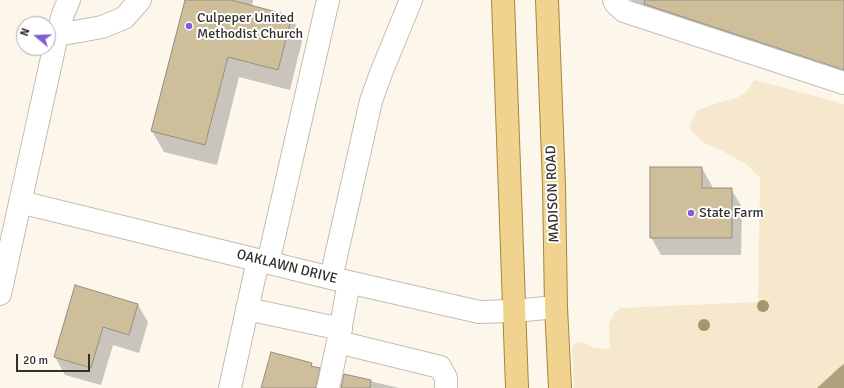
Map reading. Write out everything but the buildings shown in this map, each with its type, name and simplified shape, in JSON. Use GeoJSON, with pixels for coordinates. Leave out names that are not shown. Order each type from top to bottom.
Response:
{"type":"FeatureCollection","features":[{"type":"Feature","properties":{"kind":"main road"},"geometry":{"type":"LineString","coordinates":[[503,0],[517,388]]}},
{"type":"Feature","properties":{"kind":"main road","name":"MADISON ROAD"},"geometry":{"type":"LineString","coordinates":[[547,0],[556,307],[560,388]]}},
{"type":"Feature","properties":{"kind":"street"},"geometry":{"type":"LineString","coordinates":[[0,294],[57,35],[69,0]]}},
{"type":"Feature","properties":{"kind":"street"},"geometry":{"type":"LineString","coordinates":[[57,35],[102,27],[117,21],[124,18],[140,0]]}},
{"type":"Feature","properties":{"kind":"street"},"geometry":{"type":"LineString","coordinates":[[230,388],[247,309],[263,262],[328,0]]}},
{"type":"Feature","properties":{"kind":"street"},"geometry":{"type":"LineString","coordinates":[[328,388],[340,336],[340,280],[371,101],[381,73],[412,0]]}},
{"type":"Feature","properties":{"kind":"street"},"geometry":{"type":"LineString","coordinates":[[614,0],[616,4],[624,11],[844,83]]}},
{"type":"Feature","properties":{"kind":"street","name":"OAKLAWN DRIVE"},"geometry":{"type":"LineString","coordinates":[[20,202],[263,262],[479,312],[514,311],[556,307]]}},
{"type":"Feature","properties":{"kind":"street"},"geometry":{"type":"LineString","coordinates":[[247,309],[440,367],[446,378],[446,388]]}},
{"type":"Feature","properties":{"kind":"shaded area"},"geometry":{"type":"Polygon","coordinates":[[[755,80],[844,104],[844,364],[817,388],[574,388],[572,349],[574,345],[582,342],[594,348],[610,349],[609,324],[614,313],[620,308],[758,302],[760,178],[746,164],[717,148],[704,143],[692,132],[690,126],[697,111],[744,94],[755,80]]]}},
{"type":"Feature","properties":{"kind":"shaded area"},"geometry":{"type":"Polygon","coordinates":[[[844,364],[844,388],[817,388],[840,367],[844,364]]]}},
{"type":"Feature","properties":{"kind":"place","name":"Culpeper United Methodist Church"},"geometry":{"type":"Point","coordinates":[189,26]}},
{"type":"Feature","properties":{"kind":"place","name":"State Farm"},"geometry":{"type":"Point","coordinates":[691,213]}}]}
